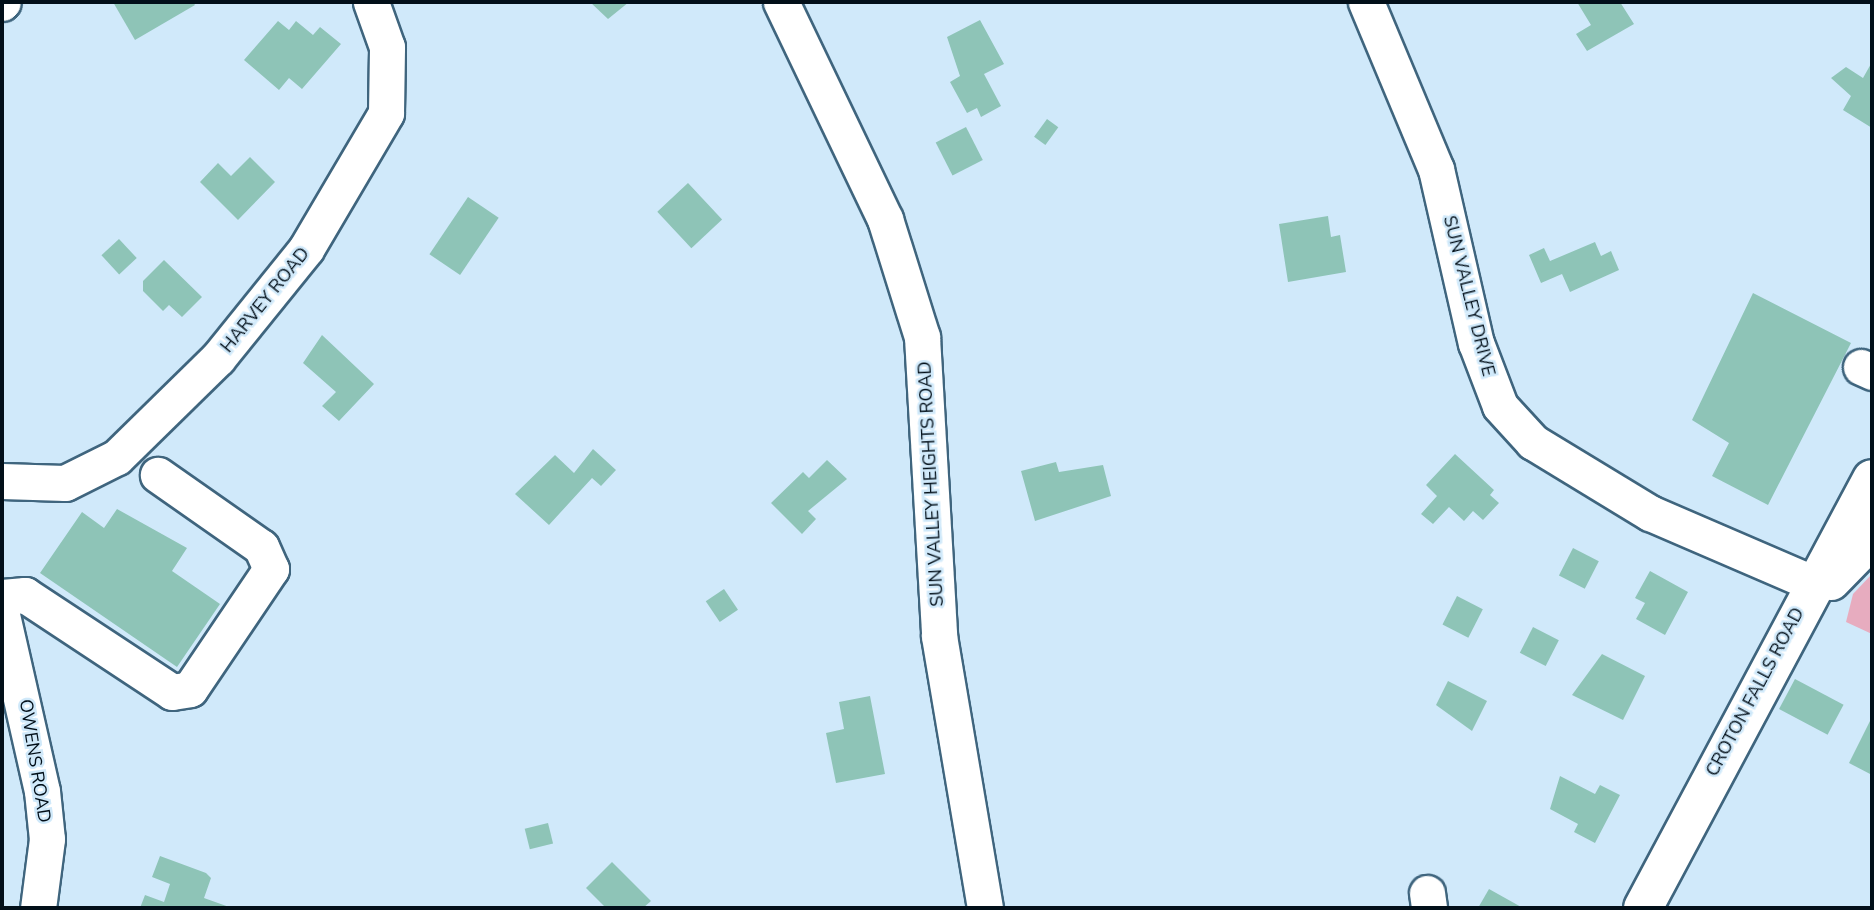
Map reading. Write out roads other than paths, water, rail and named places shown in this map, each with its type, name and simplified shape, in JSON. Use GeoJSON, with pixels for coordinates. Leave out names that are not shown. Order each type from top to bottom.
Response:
{"type":"FeatureCollection","features":[{"type":"Feature","properties":{"kind":"main road","name":"CROTON FALLS ROAD"},"geometry":{"type":"LineString","coordinates":[[1651,906],[1784,636],[1872,479]]}},
{"type":"Feature","properties":{"kind":"main road"},"geometry":{"type":"LineString","coordinates":[[1784,636],[1872,539]]}},
{"type":"Feature","properties":{"kind":"street","name":"HARVEY ROAD"},"geometry":{"type":"LineString","coordinates":[[2,481],[65,483],[117,457],[218,358],[306,249],[386,113],[387,47],[371,2]]}},
{"type":"Feature","properties":{"kind":"street","name":"SUN VALLEY HEIGHTS ROAD"},"geometry":{"type":"LineString","coordinates":[[781,2],[885,219],[922,337],[939,636],[985,908]]}},
{"type":"Feature","properties":{"kind":"street","name":"SUN VALLEY DRIVE"},"geometry":{"type":"LineString","coordinates":[[1366,2],[1436,169],[1476,343],[1500,406],[1533,442],[1650,513],[1815,584]]}},
{"type":"Feature","properties":{"kind":"street"},"geometry":{"type":"LineString","coordinates":[[2,597],[25,595],[172,692],[190,689],[271,569],[261,547],[158,475]]}},
{"type":"Feature","properties":{"kind":"street","name":"OWENS ROAD"},"geometry":{"type":"LineString","coordinates":[[2,615],[42,791],[47,839],[38,908]]}}]}
